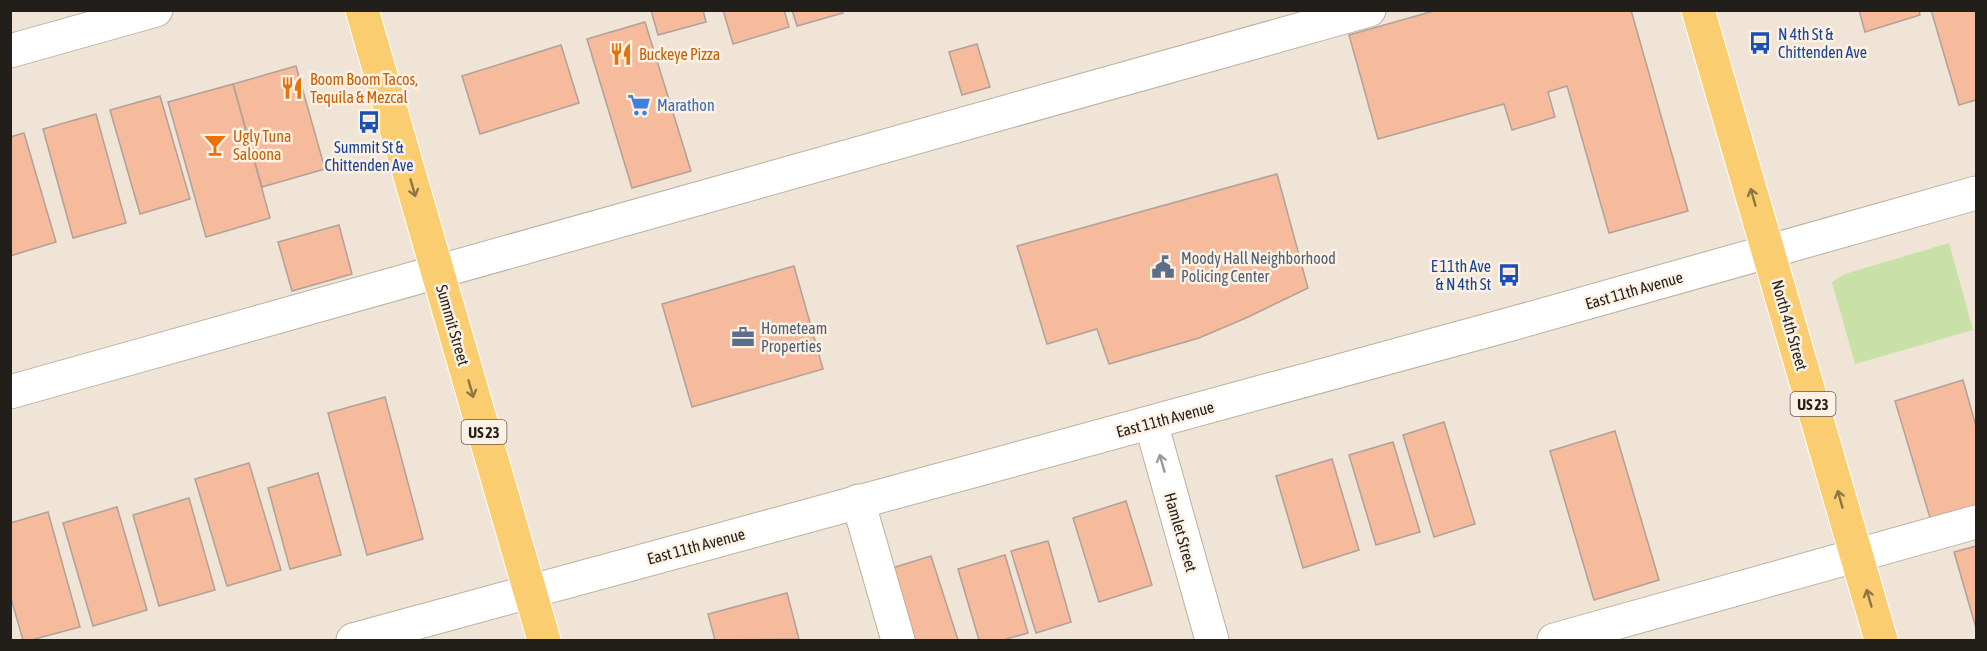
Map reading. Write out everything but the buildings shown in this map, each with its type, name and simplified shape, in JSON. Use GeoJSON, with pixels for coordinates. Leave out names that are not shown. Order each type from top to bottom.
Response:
{"type":"FeatureCollection","features":[{"type":"Feature","properties":{"kind":"main road","name":"Summit Street"},"geometry":{"type":"LineString","coordinates":[[362,10],[544,640]]}},
{"type":"Feature","properties":{"kind":"main road","name":"North 4th Street"},"geometry":{"type":"LineString","coordinates":[[1698,10],[1881,640]]}},
{"type":"Feature","properties":{"kind":"street"},"geometry":{"type":"LineString","coordinates":[[10,51],[156,10]]}},
{"type":"Feature","properties":{"kind":"street"},"geometry":{"type":"LineString","coordinates":[[10,392],[1369,10]]}},
{"type":"Feature","properties":{"kind":"street","name":"East 11th Avenue"},"geometry":{"type":"LineString","coordinates":[[353,640],[1769,253],[1977,193]]}},
{"type":"Feature","properties":{"kind":"street","name":"Hamlet Street"},"geometry":{"type":"LineString","coordinates":[[1151,423],[1212,640]]}},
{"type":"Feature","properties":{"kind":"street"},"geometry":{"type":"LineString","coordinates":[[858,501],[898,640]]}},
{"type":"Feature","properties":{"kind":"street"},"geometry":{"type":"LineString","coordinates":[[1554,640],[1977,522]]}},
{"type":"Feature","properties":{"kind":"green space"},"geometry":{"type":"Polygon","coordinates":[[[1949,243],[1973,330],[1855,364],[1832,282],[1845,274],[1949,243]]]}},
{"type":"Feature","properties":{"kind":"place","name":"N 4th St & Chittenden Ave"},"geometry":{"type":"Point","coordinates":[1760,43]}},
{"type":"Feature","properties":{"kind":"place","name":"Buckeye Pizza"},"geometry":{"type":"Point","coordinates":[621,54]}},
{"type":"Feature","properties":{"kind":"place","name":"Boom Boom Tacos, Tequila & Mezcal"},"geometry":{"type":"Point","coordinates":[292,88]}},
{"type":"Feature","properties":{"kind":"place","name":"Marathon"},"geometry":{"type":"Point","coordinates":[639,105]}},
{"type":"Feature","properties":{"kind":"place","name":"Summit St & Chittenden Ave"},"geometry":{"type":"Point","coordinates":[369,122]}},
{"type":"Feature","properties":{"kind":"place","name":"Ugly Tuna Saloona"},"geometry":{"type":"Point","coordinates":[215,145]}},
{"type":"Feature","properties":{"kind":"place","name":"Moody Hall Neighborhood Policing Center"},"geometry":{"type":"Point","coordinates":[1163,267]}},
{"type":"Feature","properties":{"kind":"place","name":"E 11th Ave & N 4th St"},"geometry":{"type":"Point","coordinates":[1509,275]}},
{"type":"Feature","properties":{"kind":"place","name":"Hometeam Properties"},"geometry":{"type":"Point","coordinates":[743,337]}}]}
